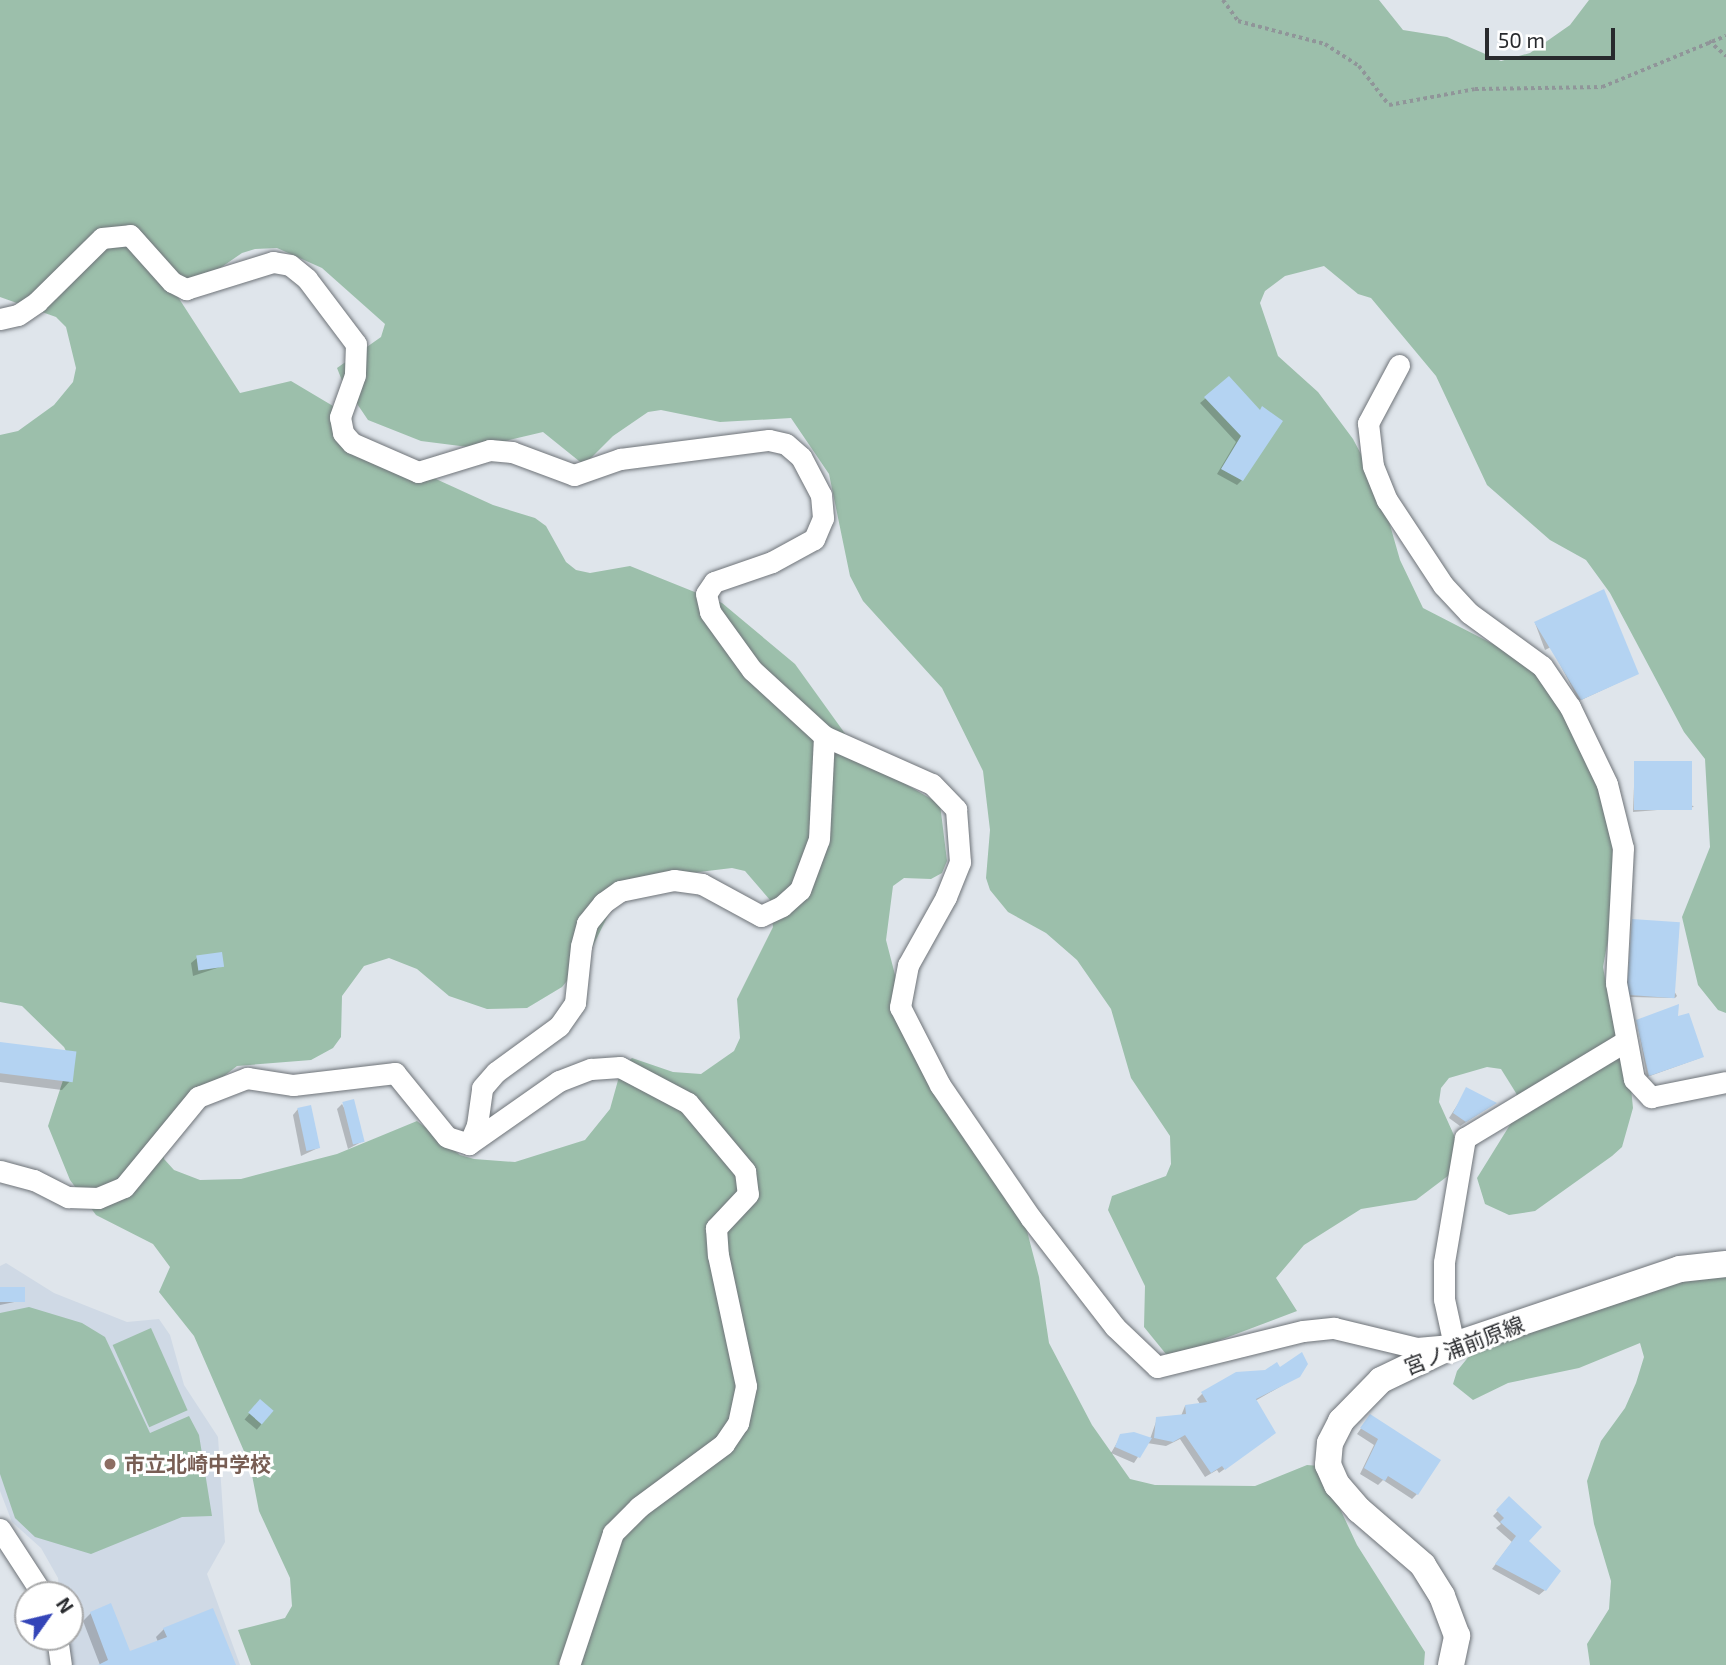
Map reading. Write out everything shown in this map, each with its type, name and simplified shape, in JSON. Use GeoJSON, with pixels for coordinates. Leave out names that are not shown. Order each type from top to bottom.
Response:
{"type":"FeatureCollection","features":[{"type":"Feature","properties":{"kind":"main road","name":"宮ノ浦前原線"},"geometry":{"type":"LineString","coordinates":[[1451,1665],[1457,1636],[1436,1586],[1400,1542],[1359,1510],[1337,1485],[1328,1465],[1331,1443],[1341,1421],[1360,1398],[1381,1380],[1454,1345],[1680,1269],[1726,1264]]}},
{"type":"Feature","properties":{"kind":"street"},"geometry":{"type":"LineString","coordinates":[[0,319],[18,315],[37,302],[102,238],[130,235],[172,282],[186,289],[263,264],[290,265],[307,279],[356,344],[355,375],[340,417],[343,433],[352,443],[418,472],[490,450],[512,452],[574,475],[620,459],[747,442],[786,444],[801,457],[821,495],[823,518],[814,539],[772,562],[714,582],[706,594],[710,612],[752,670],[824,736],[932,784],[956,809],[960,862],[946,897],[908,965],[900,1007],[940,1086],[1022,1206],[1140,1355],[1157,1367],[1303,1331],[1334,1328],[1417,1348],[1454,1345],[1444,1299],[1444,1262],[1465,1139],[1626,1041]]}},
{"type":"Feature","properties":{"kind":"street"},"geometry":{"type":"LineString","coordinates":[[1399,365],[1368,423],[1374,466],[1387,500],[1443,585],[1469,613],[1542,666],[1570,707],[1606,784],[1623,848],[1616,983],[1634,1079],[1651,1097],[1726,1082]]}},
{"type":"Feature","properties":{"kind":"street"},"geometry":{"type":"LineString","coordinates":[[469,1144],[477,1125],[482,1088],[496,1072],[559,1026],[575,1003],[581,946],[587,923],[603,904],[620,891],[674,880],[702,884],[761,916],[782,906],[800,890],[819,839],[824,736]]}},
{"type":"Feature","properties":{"kind":"street"},"geometry":{"type":"LineString","coordinates":[[469,1144],[559,1081],[591,1069],[620,1067],[688,1104],[745,1171],[748,1194],[716,1228],[718,1255],[746,1386],[738,1423],[724,1444],[639,1507],[613,1533],[569,1665]]}},
{"type":"Feature","properties":{"kind":"street"},"geometry":{"type":"LineString","coordinates":[[0,1171],[34,1180],[68,1197],[98,1198],[124,1187],[198,1097],[221,1084],[247,1078],[293,1085],[395,1073],[447,1137],[469,1144]]}},
{"type":"Feature","properties":{"kind":"street"},"geometry":{"type":"LineString","coordinates":[[0,1529],[34,1581]]}},
{"type":"Feature","properties":{"kind":"path"},"geometry":{"type":"LineString","coordinates":[[1223,0],[1238,21],[1325,44],[1359,66],[1389,105],[1475,89],[1602,87],[1726,36]]}},
{"type":"Feature","properties":{"kind":"path"},"geometry":{"type":"LineString","coordinates":[[1709,41],[1726,56]]}},
{"type":"Feature","properties":{"kind":"shaded area","name":"市立北崎中学校"},"geometry":{"type":"Polygon","coordinates":[[[6,1263],[54,1293],[127,1322],[159,1319],[170,1335],[184,1385],[218,1437],[225,1542],[207,1574],[240,1665],[69,1665],[67,1651],[84,1651],[84,1581],[58,1581],[41,1548],[12,1522],[0,1491],[0,1266],[6,1263]]]}},
{"type":"Feature","properties":{"kind":"green space"},"geometry":{"type":"Polygon","coordinates":[[[0,0],[1379,0],[1403,30],[1447,37],[1501,61],[1530,53],[1570,25],[1589,0],[1726,0],[1726,1013],[1718,1010],[1698,985],[1682,917],[1710,847],[1705,759],[1684,732],[1610,593],[1586,560],[1550,540],[1487,485],[1436,376],[1371,298],[1358,294],[1324,266],[1285,276],[1265,291],[1260,303],[1278,356],[1318,392],[1353,439],[1380,490],[1400,560],[1423,608],[1528,662],[1588,742],[1610,795],[1615,901],[1603,967],[1614,1026],[1629,1068],[1633,1108],[1622,1147],[1612,1156],[1535,1211],[1509,1215],[1485,1204],[1477,1178],[1521,1107],[1516,1093],[1501,1069],[1487,1067],[1449,1078],[1441,1088],[1439,1102],[1462,1153],[1461,1166],[1416,1200],[1361,1209],[1304,1245],[1276,1278],[1297,1311],[1170,1359],[1144,1327],[1145,1286],[1108,1210],[1112,1196],[1166,1176],[1171,1164],[1170,1136],[1131,1078],[1111,1009],[1077,960],[1046,933],[1008,912],[990,890],[986,878],[990,830],[983,771],[942,688],[863,601],[850,576],[829,474],[791,418],[720,422],[661,410],[648,412],[613,436],[584,465],[543,432],[476,448],[421,441],[368,420],[343,383],[337,368],[381,337],[385,324],[322,268],[277,248],[255,249],[242,253],[178,297],[240,393],[291,381],[333,406],[355,437],[403,464],[493,505],[535,518],[546,526],[566,562],[576,570],[590,573],[630,566],[722,603],[795,664],[864,760],[940,804],[947,861],[942,873],[931,879],[904,878],[893,886],[886,940],[909,1029],[1021,1208],[1039,1277],[1049,1343],[1092,1425],[1130,1479],[1155,1485],[1255,1486],[1307,1465],[1320,1466],[1357,1545],[1425,1652],[1424,1665],[251,1665],[238,1630],[285,1618],[292,1606],[290,1578],[259,1511],[250,1465],[194,1336],[159,1292],[170,1267],[153,1244],[96,1215],[70,1180],[48,1126],[70,1059],[64,1047],[22,1006],[0,1002],[0,435],[18,431],[54,405],[73,382],[76,368],[66,327],[56,317],[0,297],[0,0]],[[732,868],[625,881],[589,954],[562,987],[527,1008],[487,1009],[449,996],[417,969],[389,958],[364,966],[342,996],[341,1037],[333,1048],[311,1060],[237,1066],[171,1117],[163,1146],[164,1159],[174,1170],[200,1180],[241,1179],[337,1154],[417,1121],[460,1155],[474,1159],[515,1162],[585,1140],[610,1109],[622,1066],[632,1058],[673,1072],[701,1074],[734,1051],[740,1038],[737,999],[773,927],[770,900],[745,871],[732,868]]]}},
{"type":"Feature","properties":{"kind":"green space"},"geometry":{"type":"Polygon","coordinates":[[[1726,1270],[1726,1665],[1590,1665],[1587,1644],[1609,1609],[1611,1581],[1594,1524],[1587,1481],[1601,1441],[1625,1408],[1636,1383],[1644,1357],[1640,1343],[1579,1368],[1508,1383],[1473,1400],[1453,1384],[1457,1371],[1474,1350],[1680,1272],[1726,1270]]]}},
{"type":"Feature","properties":{"kind":"green space"},"geometry":{"type":"Polygon","coordinates":[[[29,1307],[82,1323],[105,1337],[150,1433],[189,1416],[199,1435],[212,1516],[182,1517],[91,1554],[35,1537],[15,1518],[0,1474],[0,1313],[29,1307]]]}},
{"type":"Feature","properties":{"kind":"green space"},"geometry":{"type":"Polygon","coordinates":[[[151,1328],[188,1410],[149,1427],[113,1345],[151,1328]]]}},
{"type":"Feature","properties":{"kind":"building"},"geometry":{"type":"Polygon","coordinates":[[[1229,376],[1260,410],[1262,406],[1283,421],[1243,481],[1221,469],[1241,436],[1204,397],[1229,376]]]}},
{"type":"Feature","properties":{"kind":"building"},"geometry":{"type":"Polygon","coordinates":[[[1604,589],[1639,674],[1581,700],[1534,622],[1604,589]]]}},
{"type":"Feature","properties":{"kind":"building"},"geometry":{"type":"Polygon","coordinates":[[[1634,761],[1692,761],[1692,810],[1634,810],[1634,761]]]}},
{"type":"Feature","properties":{"kind":"building"},"geometry":{"type":"Polygon","coordinates":[[[1632,919],[1680,922],[1675,998],[1627,995],[1632,919]]]}},
{"type":"Feature","properties":{"kind":"building"},"geometry":{"type":"Polygon","coordinates":[[[222,952],[224,967],[198,970],[196,956],[222,952]]]}},
{"type":"Feature","properties":{"kind":"building"},"geometry":{"type":"Polygon","coordinates":[[[1679,1004],[1678,1016],[1689,1013],[1704,1057],[1649,1076],[1636,1020],[1679,1004]]]}},
{"type":"Feature","properties":{"kind":"building"},"geometry":{"type":"Polygon","coordinates":[[[0,1042],[76,1051],[73,1082],[0,1073],[0,1042]]]}},
{"type":"Feature","properties":{"kind":"building"},"geometry":{"type":"Polygon","coordinates":[[[1466,1087],[1497,1103],[1466,1122],[1453,1113],[1466,1087]]]}},
{"type":"Feature","properties":{"kind":"building"},"geometry":{"type":"Polygon","coordinates":[[[354,1099],[365,1142],[353,1145],[342,1102],[354,1099]]]}},
{"type":"Feature","properties":{"kind":"building"},"geometry":{"type":"Polygon","coordinates":[[[311,1105],[320,1148],[306,1151],[297,1108],[311,1105]]]}},
{"type":"Feature","properties":{"kind":"building"},"geometry":{"type":"Polygon","coordinates":[[[0,1287],[25,1287],[25,1302],[0,1302],[0,1287]]]}},
{"type":"Feature","properties":{"kind":"building"},"geometry":{"type":"Polygon","coordinates":[[[1302,1352],[1308,1364],[1300,1377],[1256,1399],[1276,1433],[1225,1470],[1222,1466],[1211,1473],[1185,1435],[1173,1442],[1154,1438],[1156,1417],[1186,1414],[1185,1405],[1207,1402],[1201,1392],[1236,1372],[1265,1370],[1277,1362],[1280,1367],[1302,1352]]]}},
{"type":"Feature","properties":{"kind":"building"},"geometry":{"type":"Polygon","coordinates":[[[260,1399],[274,1411],[262,1424],[248,1413],[260,1399]]]}},
{"type":"Feature","properties":{"kind":"building"},"geometry":{"type":"Polygon","coordinates":[[[1370,1414],[1441,1460],[1418,1495],[1388,1476],[1385,1481],[1364,1468],[1378,1439],[1360,1428],[1370,1414]]]}},
{"type":"Feature","properties":{"kind":"building"},"geometry":{"type":"Polygon","coordinates":[[[1134,1432],[1152,1438],[1140,1458],[1115,1447],[1120,1434],[1134,1432]]]}},
{"type":"Feature","properties":{"kind":"building"},"geometry":{"type":"Polygon","coordinates":[[[1509,1496],[1542,1527],[1529,1541],[1561,1571],[1546,1591],[1495,1564],[1516,1536],[1500,1522],[1504,1518],[1496,1510],[1509,1496]]]}},
{"type":"Feature","properties":{"kind":"building"},"geometry":{"type":"Polygon","coordinates":[[[111,1603],[130,1651],[167,1637],[163,1628],[213,1608],[236,1665],[98,1665],[108,1660],[90,1612],[111,1603]]]}},
{"type":"Feature","properties":{"kind":"place","name":"市立北崎中学校"},"geometry":{"type":"Point","coordinates":[110,1464]}}]}
